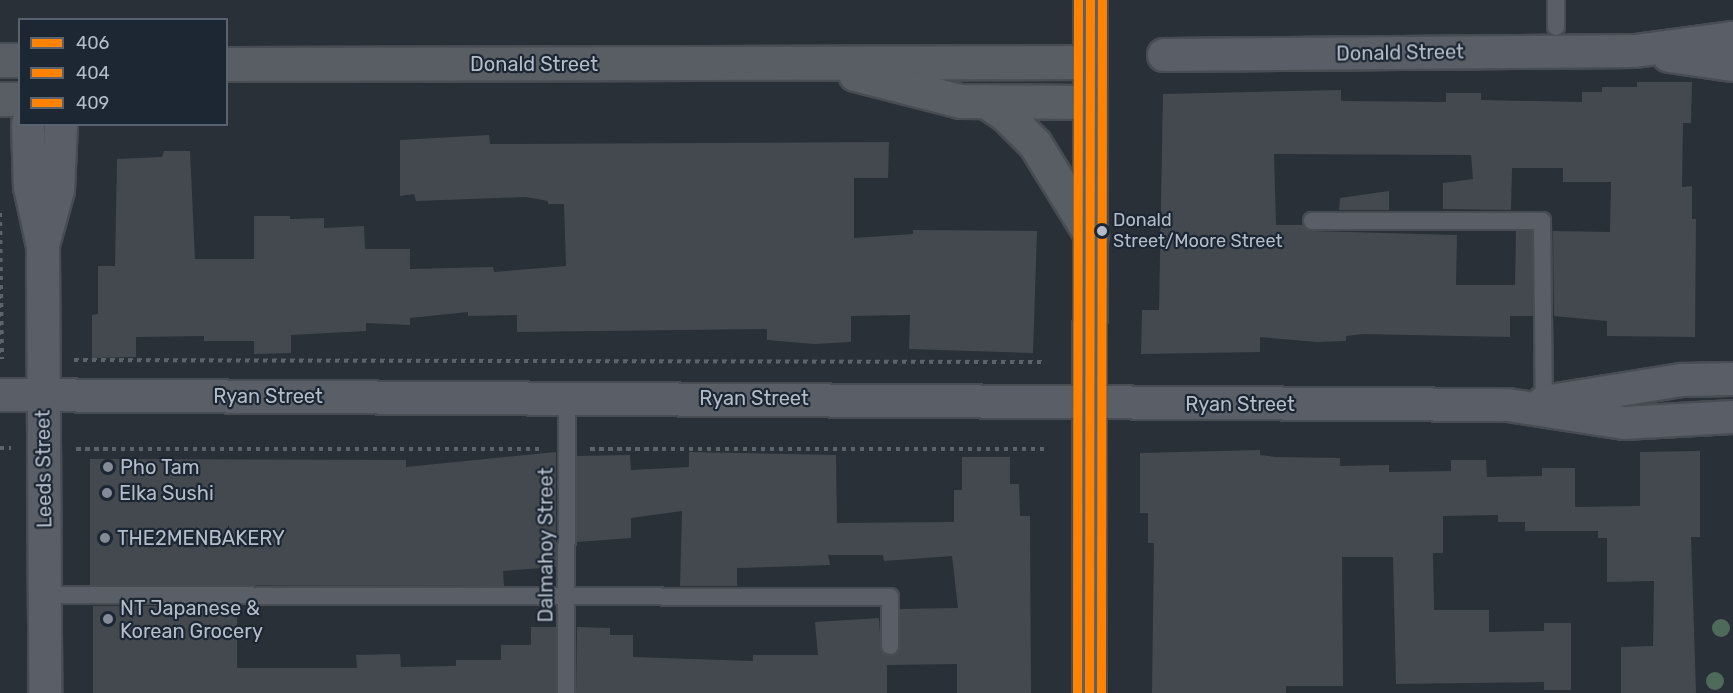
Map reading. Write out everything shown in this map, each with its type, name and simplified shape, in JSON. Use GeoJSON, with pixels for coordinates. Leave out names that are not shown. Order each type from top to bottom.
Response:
{"type":"FeatureCollection","features":[{"type":"Feature","properties":{"kind":"main road"},"geometry":{"type":"LineString","coordinates":[[1089,693],[1090,0]]}},
{"type":"Feature","properties":{"kind":"street","name":"Donald Street"},"geometry":{"type":"LineString","coordinates":[[1164,55],[1635,51],[1733,38]]}},
{"type":"Feature","properties":{"kind":"street","name":"Donald Street"},"geometry":{"type":"LineString","coordinates":[[1635,51],[1733,65]]}},
{"type":"Feature","properties":{"kind":"street"},"geometry":{"type":"LineString","coordinates":[[0,60],[18,60]]}},
{"type":"Feature","properties":{"kind":"street","name":"Donald Street"},"geometry":{"type":"LineString","coordinates":[[235,68],[1090,62]]}},
{"type":"Feature","properties":{"kind":"street","name":"Donald Street"},"geometry":{"type":"LineString","coordinates":[[815,63],[947,99],[1090,102]]}},
{"type":"Feature","properties":{"kind":"street"},"geometry":{"type":"LineString","coordinates":[[0,99],[18,99]]}},
{"type":"Feature","properties":{"kind":"street"},"geometry":{"type":"LineString","coordinates":[[985,101],[1005,114],[1035,144],[1091,235]]}},
{"type":"Feature","properties":{"kind":"street","name":"Leeds Street"},"geometry":{"type":"LineString","coordinates":[[28,126],[30,187],[43,246],[45,693]]}},
{"type":"Feature","properties":{"kind":"street","name":"Leeds Street"},"geometry":{"type":"LineString","coordinates":[[43,246],[58,190],[61,126]]}},
{"type":"Feature","properties":{"kind":"street","name":"Ryan Street"},"geometry":{"type":"LineString","coordinates":[[0,395],[1508,405],[1544,402],[1682,380],[1733,379]]}},
{"type":"Feature","properties":{"kind":"street","name":"Ryan Street"},"geometry":{"type":"LineString","coordinates":[[1508,405],[1624,423],[1733,417]]}},
{"type":"Feature","properties":{"kind":"lane"},"geometry":{"type":"LineString","coordinates":[[1556,0],[1556,27]]}},
{"type":"Feature","properties":{"kind":"lane"},"geometry":{"type":"LineString","coordinates":[[1312,220],[1542,221],[1544,402]]}},
{"type":"Feature","properties":{"kind":"lane","name":"Dalmahoy Street"},"geometry":{"type":"LineString","coordinates":[[566,693],[567,397]]}},
{"type":"Feature","properties":{"kind":"lane"},"geometry":{"type":"LineString","coordinates":[[45,595],[890,597],[890,646]]}},
{"type":"Feature","properties":{"kind":"path"},"geometry":{"type":"LineString","coordinates":[[0,208],[2,359]]}},
{"type":"Feature","properties":{"kind":"path"},"geometry":{"type":"LineString","coordinates":[[62,360],[1046,362]]}},
{"type":"Feature","properties":{"kind":"path"},"geometry":{"type":"LineString","coordinates":[[66,449],[545,449]]}},
{"type":"Feature","properties":{"kind":"path"},"geometry":{"type":"LineString","coordinates":[[580,449],[1045,449]]}},
{"type":"Feature","properties":{"kind":"building"},"geometry":{"type":"Polygon","coordinates":[[[1637,82],[1692,82],[1691,123],[1683,123],[1682,187],[1692,186],[1692,219],[1696,219],[1695,337],[1607,336],[1607,321],[1554,316],[1553,231],[1610,232],[1611,182],[1563,182],[1563,168],[1512,168],[1511,210],[1443,209],[1443,183],[1473,179],[1471,155],[1274,154],[1276,225],[1302,225],[1312,231],[1457,235],[1456,285],[1515,285],[1516,231],[1532,231],[1533,316],[1510,316],[1510,337],[1363,334],[1346,336],[1346,341],[1317,342],[1260,337],[1260,352],[1141,354],[1142,310],[1159,310],[1163,94],[1341,90],[1341,101],[1446,102],[1446,93],[1481,93],[1481,100],[1582,102],[1582,92],[1602,92],[1602,87],[1637,87],[1637,82]]]}},
{"type":"Feature","properties":{"kind":"building"},"geometry":{"type":"Polygon","coordinates":[[[489,135],[490,144],[889,142],[888,178],[854,178],[854,238],[913,234],[913,230],[1037,231],[1033,353],[909,349],[910,315],[851,316],[851,342],[814,344],[767,340],[767,329],[517,332],[517,315],[468,316],[468,312],[410,318],[410,325],[366,323],[366,331],[291,335],[291,353],[254,354],[254,341],[204,341],[204,336],[136,337],[136,357],[92,358],[92,315],[98,314],[98,266],[115,266],[117,159],[162,157],[164,151],[190,151],[195,259],[254,259],[254,216],[290,216],[290,219],[324,218],[324,228],[364,226],[365,249],[410,249],[410,269],[493,267],[494,272],[566,266],[564,204],[548,204],[548,201],[526,197],[416,201],[414,194],[400,196],[400,140],[489,135]]]}},
{"type":"Feature","properties":{"kind":"building"},"geometry":{"type":"Polygon","coordinates":[[[1389,191],[1389,210],[1339,210],[1340,198],[1389,191]]]}},
{"type":"Feature","properties":{"kind":"building"},"geometry":{"type":"Polygon","coordinates":[[[1260,450],[1260,455],[1275,457],[1340,458],[1340,466],[1389,465],[1389,472],[1451,471],[1451,460],[1486,460],[1487,477],[1542,476],[1542,468],[1575,468],[1575,507],[1640,506],[1640,452],[1700,451],[1700,537],[1691,537],[1696,693],[1621,693],[1621,647],[1653,646],[1654,581],[1607,582],[1607,538],[1598,538],[1598,531],[1525,531],[1525,522],[1498,522],[1498,515],[1443,516],[1443,553],[1433,553],[1434,610],[1489,610],[1489,632],[1544,631],[1544,623],[1571,623],[1571,690],[1544,690],[1544,682],[1396,684],[1393,557],[1342,557],[1343,686],[1286,686],[1286,693],[1152,693],[1154,543],[1148,543],[1148,513],[1140,513],[1140,453],[1260,450]]]}},
{"type":"Feature","properties":{"kind":"building"},"geometry":{"type":"Polygon","coordinates":[[[556,452],[556,567],[503,571],[504,586],[90,585],[90,459],[406,460],[406,467],[556,452]]]}},
{"type":"Feature","properties":{"kind":"building"},"geometry":{"type":"Polygon","coordinates":[[[689,452],[836,455],[837,523],[954,522],[954,490],[962,490],[962,457],[1010,457],[1010,484],[1019,484],[1020,516],[1030,516],[1031,693],[957,693],[957,664],[887,665],[887,693],[576,693],[577,627],[610,628],[610,635],[633,635],[633,657],[753,661],[753,655],[818,655],[815,622],[879,618],[881,651],[891,656],[900,647],[900,609],[958,608],[952,556],[884,561],[883,555],[828,555],[830,565],[737,568],[737,586],[680,586],[682,511],[631,518],[631,538],[577,542],[577,456],[630,455],[631,470],[689,467],[689,452]]]}},
{"type":"Feature","properties":{"kind":"building"},"geometry":{"type":"Polygon","coordinates":[[[93,606],[237,606],[237,668],[357,668],[356,655],[400,654],[401,667],[456,666],[456,660],[501,660],[501,645],[531,645],[531,627],[556,627],[556,693],[93,693],[93,606]]]}},
{"type":"Feature","properties":{"kind":"transit line","name":"409"},"geometry":{"type":"LineString","coordinates":[[1077,693],[1078,0]]}},
{"type":"Feature","properties":{"kind":"transit line","name":"406"},"geometry":{"type":"LineString","coordinates":[[1089,693],[1090,0]]}},
{"type":"Feature","properties":{"kind":"transit line","name":"404"},"geometry":{"type":"LineString","coordinates":[[1101,693],[1102,0]]}},
{"type":"Feature","properties":{"kind":"place","name":"Donald Street/Moore Street"},"geometry":{"type":"Point","coordinates":[1102,231]}},
{"type":"Feature","properties":{"kind":"place","name":"Pho Tam"},"geometry":{"type":"Point","coordinates":[108,467]}},
{"type":"Feature","properties":{"kind":"place","name":"Elka Sushi"},"geometry":{"type":"Point","coordinates":[107,493]}},
{"type":"Feature","properties":{"kind":"place","name":"THE2MENBAKERY"},"geometry":{"type":"Point","coordinates":[105,538]}},
{"type":"Feature","properties":{"kind":"place","name":"NT Japanese & Korean Grocery"},"geometry":{"type":"Point","coordinates":[108,619]}}]}
